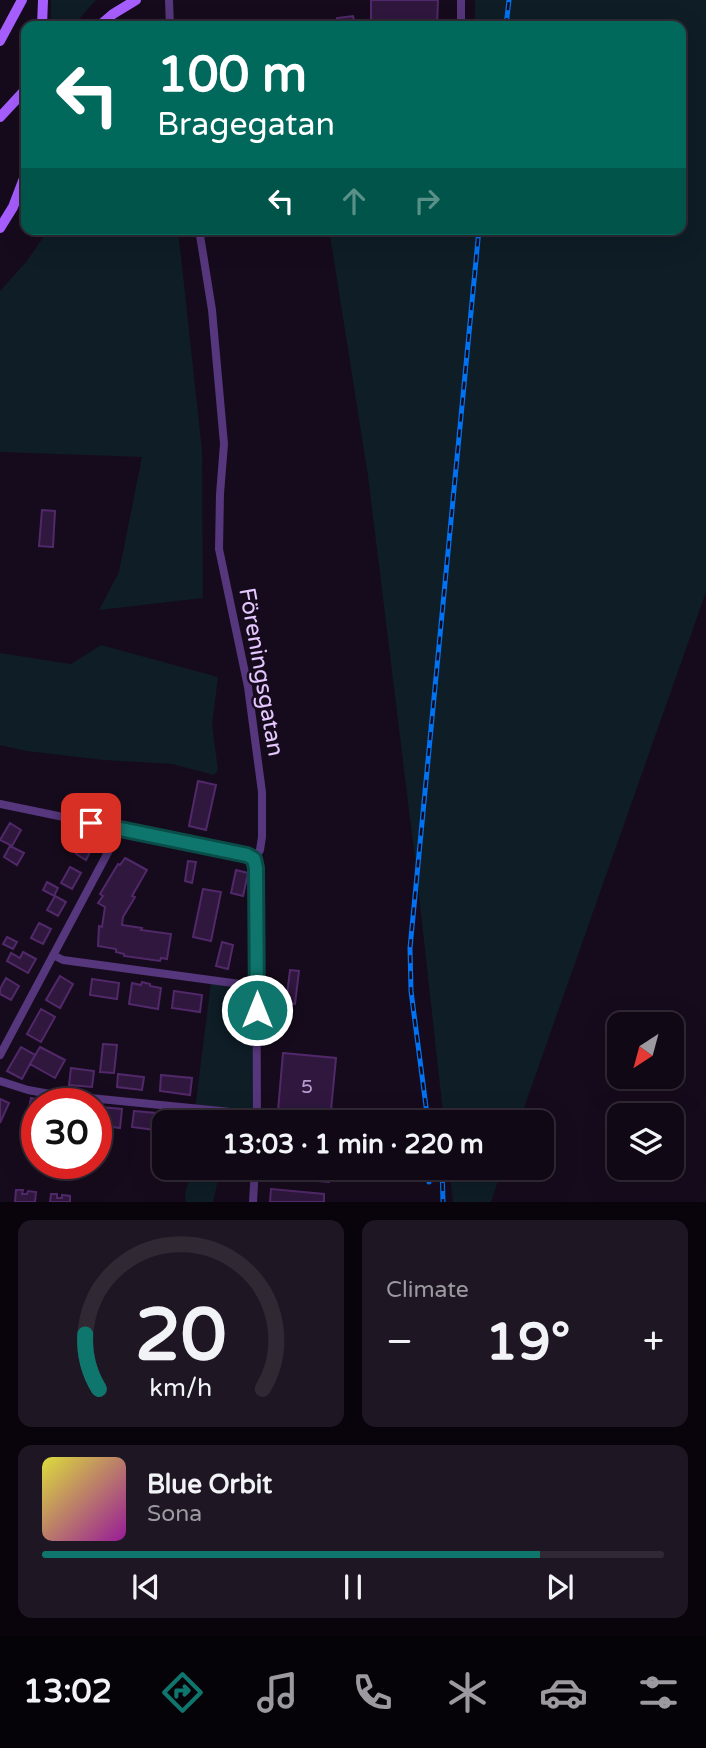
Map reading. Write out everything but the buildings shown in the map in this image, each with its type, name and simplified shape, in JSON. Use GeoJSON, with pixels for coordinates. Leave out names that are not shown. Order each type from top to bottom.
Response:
{"type":"FeatureCollection","features":[{"type":"Feature","properties":{"kind":"main road"},"geometry":{"type":"LineString","coordinates":[[0,41],[22,0]]}},
{"type":"Feature","properties":{"kind":"main road"},"geometry":{"type":"LineString","coordinates":[[42,21],[43,0]]}},
{"type":"Feature","properties":{"kind":"main road"},"geometry":{"type":"LineString","coordinates":[[105,21],[136,0]]}},
{"type":"Feature","properties":{"kind":"main road"},"geometry":{"type":"LineString","coordinates":[[0,117],[21,94]]}},
{"type":"Feature","properties":{"kind":"main road"},"geometry":{"type":"LineString","coordinates":[[0,228],[13,207],[21,186]]}},
{"type":"Feature","properties":{"kind":"street"},"geometry":{"type":"LineString","coordinates":[[169,0],[170,21]]}},
{"type":"Feature","properties":{"kind":"street"},"geometry":{"type":"LineString","coordinates":[[461,0],[461,21]]}},
{"type":"Feature","properties":{"kind":"street","name":"Föreningsgatan"},"geometry":{"type":"LineString","coordinates":[[200,235],[212,310],[224,444],[219,549],[248,687],[262,792],[262,837],[260,850],[254,859],[257,1110]]}},
{"type":"Feature","properties":{"kind":"street"},"geometry":{"type":"LineString","coordinates":[[0,805],[247,855],[254,859]]}},
{"type":"Feature","properties":{"kind":"street"},"geometry":{"type":"LineString","coordinates":[[0,1055],[114,841],[117,828]]}},
{"type":"Feature","properties":{"kind":"street"},"geometry":{"type":"LineString","coordinates":[[53,955],[63,960],[90,964],[257,984]]}},
{"type":"Feature","properties":{"kind":"street"},"geometry":{"type":"LineString","coordinates":[[0,1081],[50,1094],[211,1110]]}},
{"type":"Feature","properties":{"kind":"street"},"geometry":{"type":"LineString","coordinates":[[253,1202],[254,1180]]}},
{"type":"Feature","properties":{"kind":"shaded area"},"geometry":{"type":"Polygon","coordinates":[[[51,0],[96,0],[77,21],[51,21],[51,0]]]}},
{"type":"Feature","properties":{"kind":"shaded area"},"geometry":{"type":"Polygon","coordinates":[[[475,0],[706,0],[706,592],[523,1110],[443,1110],[368,476],[330,235],[686,235],[686,21],[475,21],[475,0]]]}},
{"type":"Feature","properties":{"kind":"shaded area"},"geometry":{"type":"Polygon","coordinates":[[[45,235],[179,235],[202,450],[203,598],[99,610],[119,572],[142,457],[0,452],[0,291],[26,262],[45,235]]]}},
{"type":"Feature","properties":{"kind":"shaded area"},"geometry":{"type":"Polygon","coordinates":[[[101,645],[218,677],[212,725],[218,770],[214,775],[172,764],[104,760],[26,751],[0,745],[0,653],[71,664],[101,645]]]}},
{"type":"Feature","properties":{"kind":"shaded area"},"geometry":{"type":"Polygon","coordinates":[[[211,982],[255,984],[259,1110],[195,1110],[211,982]]]}},
{"type":"Feature","properties":{"kind":"shaded area"},"geometry":{"type":"Polygon","coordinates":[[[188,1180],[218,1180],[213,1202],[186,1202],[188,1180]]]}},
{"type":"Feature","properties":{"kind":"shaded area"},"geometry":{"type":"Polygon","coordinates":[[[450,1180],[499,1180],[491,1202],[453,1202],[450,1180]]]}},
{"type":"Feature","properties":{"kind":"railway"},"geometry":{"type":"LineString","coordinates":[[507,21],[509,0]]}},
{"type":"Feature","properties":{"kind":"railway"},"geometry":{"type":"LineString","coordinates":[[426,1110],[411,991],[410,948],[478,235]]}},
{"type":"Feature","properties":{"kind":"railway"},"geometry":{"type":"LineString","coordinates":[[442,1180],[443,1202]]}},
{"type":"Feature","properties":{"kind":"route"},"geometry":{"type":"LineString","coordinates":[[91,823],[247,855],[254,859],[257,1010]]}}]}
